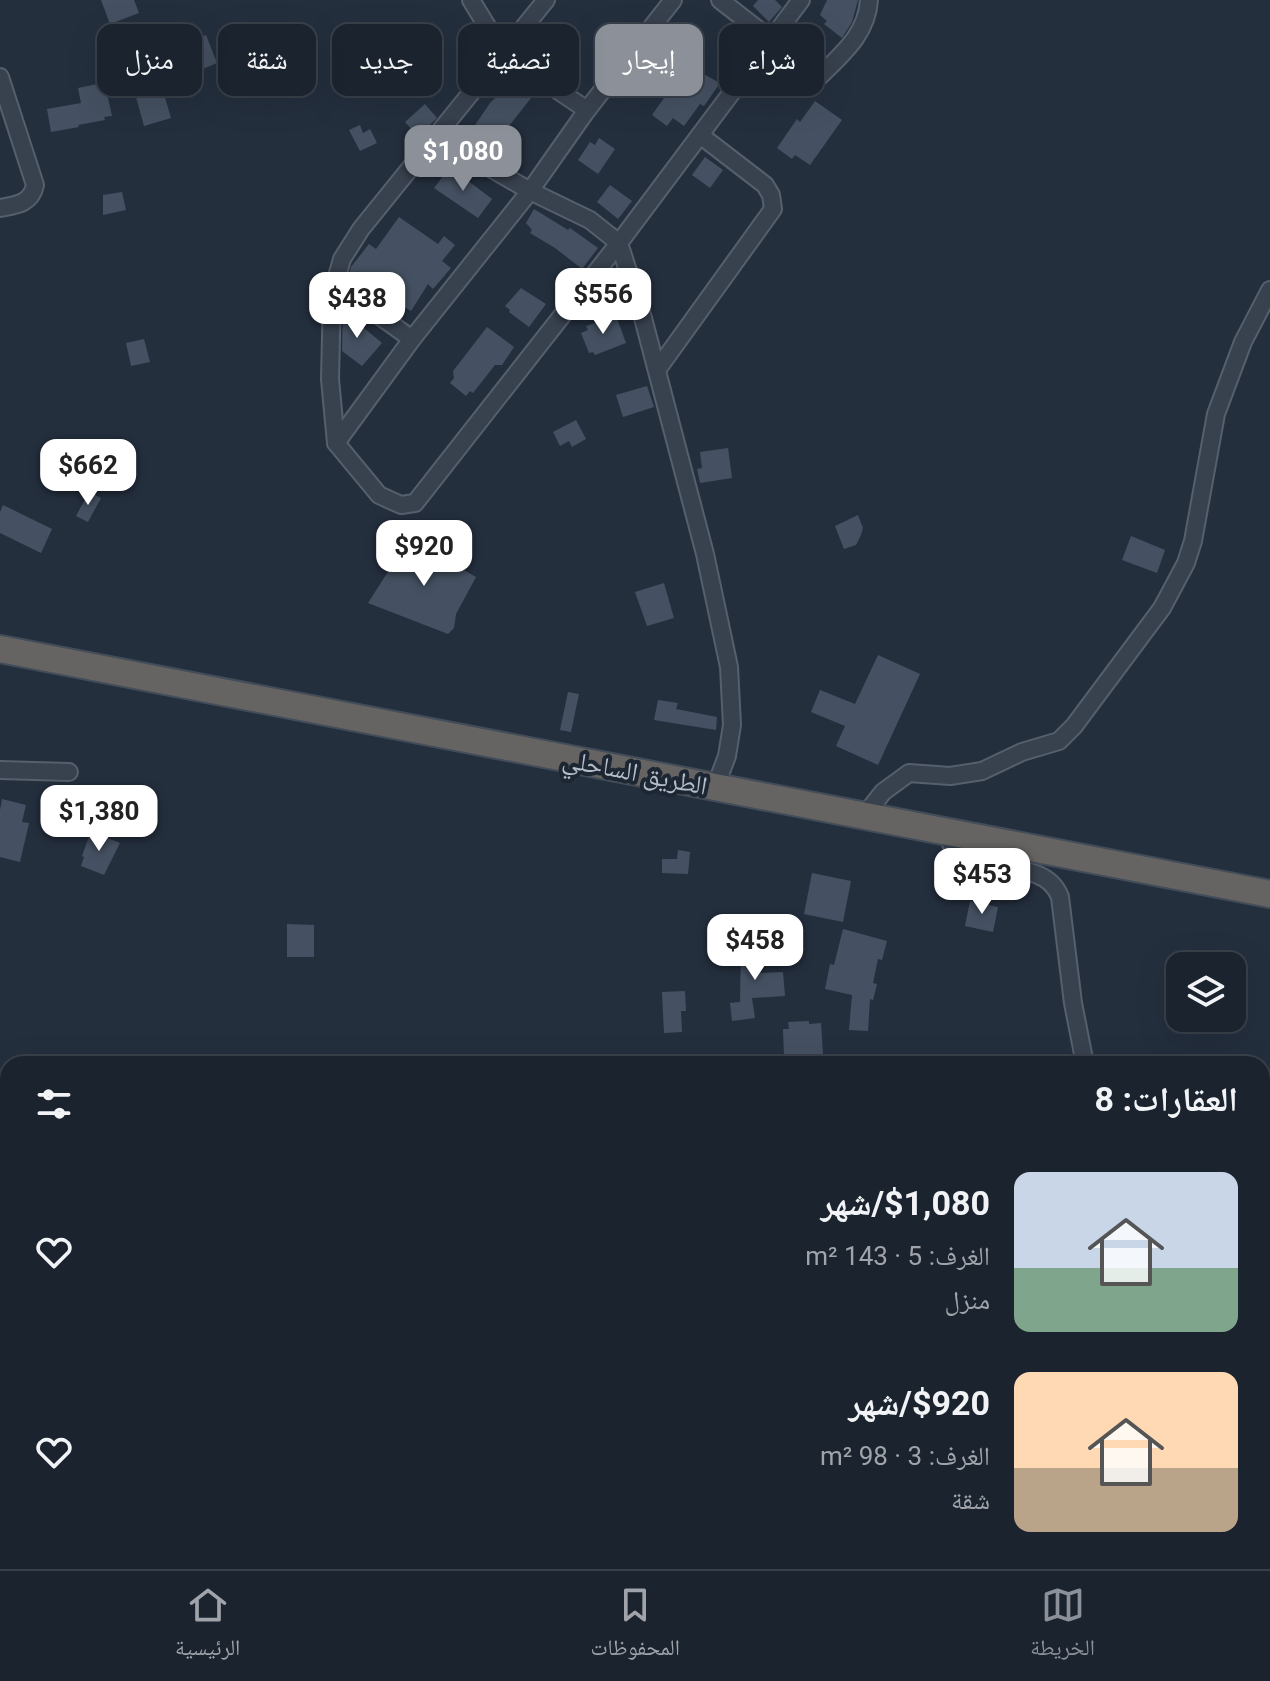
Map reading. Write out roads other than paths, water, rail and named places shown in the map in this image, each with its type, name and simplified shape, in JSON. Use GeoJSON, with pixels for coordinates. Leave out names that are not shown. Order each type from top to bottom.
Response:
{"type":"FeatureCollection","features":[{"type":"Feature","properties":{"kind":"highway","name":"الطريق الساحلي"},"geometry":{"type":"LineString","coordinates":[[0,649],[1270,894]]}},
{"type":"Feature","properties":{"kind":"street"},"geometry":{"type":"LineString","coordinates":[[471,0],[486,24]]}},
{"type":"Feature","properties":{"kind":"street"},"geometry":{"type":"LineString","coordinates":[[527,24],[546,0]]}},
{"type":"Feature","properties":{"kind":"street"},"geometry":{"type":"LineString","coordinates":[[336,443],[412,339],[530,191],[587,110],[673,0]]}},
{"type":"Feature","properties":{"kind":"street"},"geometry":{"type":"LineString","coordinates":[[720,0],[751,24]]}},
{"type":"Feature","properties":{"kind":"street"},"geometry":{"type":"LineString","coordinates":[[783,24],[801,0]]}},
{"type":"Feature","properties":{"kind":"street"},"geometry":{"type":"LineString","coordinates":[[824,72],[853,43],[868,16],[869,0]]}},
{"type":"Feature","properties":{"kind":"street"},"geometry":{"type":"LineString","coordinates":[[0,208],[22,204],[35,185],[2,88]]}},
{"type":"Feature","properties":{"kind":"street"},"geometry":{"type":"LineString","coordinates":[[470,96],[361,229],[342,259],[332,294],[330,379],[336,443],[379,495],[401,505],[415,503],[619,243],[729,96]]}},
{"type":"Feature","properties":{"kind":"street"},"geometry":{"type":"LineString","coordinates":[[566,96],[587,110]]}},
{"type":"Feature","properties":{"kind":"street"},"geometry":{"type":"LineString","coordinates":[[657,370],[773,209],[771,195],[765,185],[700,135]]}},
{"type":"Feature","properties":{"kind":"street"},"geometry":{"type":"LineString","coordinates":[[437,137],[530,191],[590,220],[619,243],[657,370],[705,554],[729,667],[732,725],[727,756],[715,788]]}},
{"type":"Feature","properties":{"kind":"street"},"geometry":{"type":"LineString","coordinates":[[335,284],[412,339]]}},
{"type":"Feature","properties":{"kind":"street"},"geometry":{"type":"LineString","coordinates":[[865,815],[883,792],[909,773],[950,776],[982,771],[1022,752],[1059,741],[1074,726],[1162,608],[1180,577],[1193,541],[1216,414],[1243,342],[1270,290]]}},
{"type":"Feature","properties":{"kind":"street"},"geometry":{"type":"LineString","coordinates":[[0,770],[69,772]]}},
{"type":"Feature","properties":{"kind":"street"},"geometry":{"type":"LineString","coordinates":[[950,831],[952,847],[961,857],[1035,873],[1056,887],[1083,1056]]}}]}
